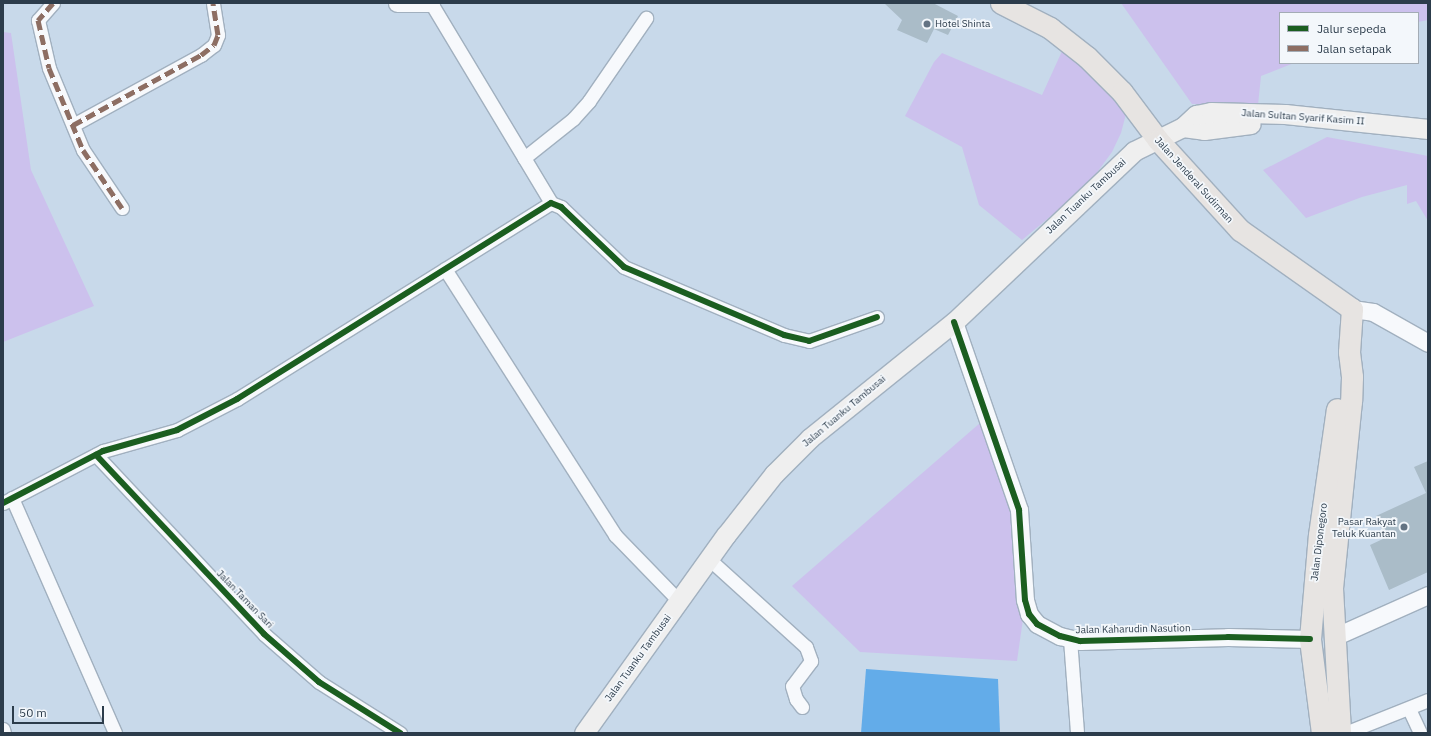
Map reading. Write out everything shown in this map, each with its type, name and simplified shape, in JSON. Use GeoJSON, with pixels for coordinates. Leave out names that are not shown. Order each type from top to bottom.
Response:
{"type":"FeatureCollection","features":[{"type":"Feature","properties":{"kind":"main road","name":"Jalan Jenderal Sudirman"},"geometry":{"type":"LineString","coordinates":[[1001,3],[1050,28],[1087,57],[1122,92],[1158,140],[1240,230],[1352,309]]}},
{"type":"Feature","properties":{"kind":"main road","name":"Jalan Sultan Syarif Kasim II"},"geometry":{"type":"LineString","coordinates":[[1158,140],[1183,127],[1196,115],[1247,112],[1428,129]]}},
{"type":"Feature","properties":{"kind":"main road","name":"Jalan Sultan Syarif Kasim II"},"geometry":{"type":"LineString","coordinates":[[1183,127],[1204,130],[1254,124],[1428,140]]}},
{"type":"Feature","properties":{"kind":"main road","name":"Jalan Tuanku Tambusai"},"geometry":{"type":"LineString","coordinates":[[584,733],[709,559],[774,474],[810,438],[954,322],[1134,151],[1158,140]]}},
{"type":"Feature","properties":{"kind":"main road","name":"Jalan Diponegoro"},"geometry":{"type":"LineString","coordinates":[[1340,733],[1332,588],[1352,377],[1349,352],[1352,309]]}},
{"type":"Feature","properties":{"kind":"main road","name":"Jalan Diponegoro"},"geometry":{"type":"LineString","coordinates":[[1322,733],[1310,639],[1319,535],[1342,375],[1349,352]]}},
{"type":"Feature","properties":{"kind":"street"},"geometry":{"type":"LineString","coordinates":[[53,3],[38,20],[49,68],[83,150],[122,208]]}},
{"type":"Feature","properties":{"kind":"street"},"geometry":{"type":"LineString","coordinates":[[73,125],[201,55],[214,46],[218,35],[212,3]]}},
{"type":"Feature","properties":{"kind":"street"},"geometry":{"type":"LineString","coordinates":[[397,3],[431,3],[551,203],[561,207],[624,268],[784,335],[809,341],[877,317]]}},
{"type":"Feature","properties":{"kind":"street"},"geometry":{"type":"LineString","coordinates":[[524,158],[573,119],[590,101],[646,18]]}},
{"type":"Feature","properties":{"kind":"street"},"geometry":{"type":"LineString","coordinates":[[114,733],[8,501],[96,455],[177,430],[237,399],[551,203]]}},
{"type":"Feature","properties":{"kind":"street"},"geometry":{"type":"LineString","coordinates":[[445,270],[615,535],[679,601]]}},
{"type":"Feature","properties":{"kind":"street","name":"Jalan Jenderal Sudirman"},"geometry":{"type":"LineString","coordinates":[[1352,309],[1373,312],[1428,343]]}},
{"type":"Feature","properties":{"kind":"street","name":"Jalan Kaharudin Nasution"},"geometry":{"type":"LineString","coordinates":[[954,322],[1019,510],[1025,600],[1029,614],[1048,631],[1070,639],[1228,637],[1310,639]]}},
{"type":"Feature","properties":{"kind":"street","name":"Jalan Taman Sari"},"geometry":{"type":"LineString","coordinates":[[96,455],[264,634],[319,682],[400,733]]}},
{"type":"Feature","properties":{"kind":"street"},"geometry":{"type":"LineString","coordinates":[[709,559],[806,647],[810,661],[792,686],[796,699],[802,707]]}},
{"type":"Feature","properties":{"kind":"street"},"geometry":{"type":"LineString","coordinates":[[1334,637],[1428,595]]}},
{"type":"Feature","properties":{"kind":"street"},"geometry":{"type":"LineString","coordinates":[[1070,639],[1077,733]]}},
{"type":"Feature","properties":{"kind":"street"},"geometry":{"type":"LineString","coordinates":[[1345,733],[1409,709],[1428,700]]}},
{"type":"Feature","properties":{"kind":"street"},"geometry":{"type":"LineString","coordinates":[[1409,709],[1420,733]]}},
{"type":"Feature","properties":{"kind":"street"},"geometry":{"type":"LineString","coordinates":[[3,729],[4,733]]}},
{"type":"Feature","properties":{"kind":"shaded area"},"geometry":{"type":"Polygon","coordinates":[[[1121,3],[1428,3],[1428,20],[1419,22],[1419,12],[1279,12],[1279,64],[1291,64],[1261,76],[1258,105],[1192,104],[1121,3]]]}},
{"type":"Feature","properties":{"kind":"shaded area"},"geometry":{"type":"Polygon","coordinates":[[[3,32],[11,33],[31,170],[94,306],[3,342],[3,32]]]}},
{"type":"Feature","properties":{"kind":"shaded area"},"geometry":{"type":"Polygon","coordinates":[[[1063,49],[1096,80],[1126,114],[1121,133],[1112,152],[1087,186],[1022,240],[979,205],[962,147],[905,116],[934,62],[942,53],[1042,95],[1063,49]]]}},
{"type":"Feature","properties":{"kind":"shaded area"},"geometry":{"type":"Polygon","coordinates":[[[1327,137],[1428,156],[1428,221],[1416,201],[1407,204],[1407,185],[1362,197],[1306,218],[1263,170],[1327,137]]]}},
{"type":"Feature","properties":{"kind":"shaded area"},"geometry":{"type":"Polygon","coordinates":[[[980,423],[1011,509],[1023,619],[1017,661],[860,652],[792,586],[980,423]]]}},
{"type":"Feature","properties":{"kind":"water"},"geometry":{"type":"Polygon","coordinates":[[[866,669],[998,679],[1000,733],[861,733],[866,669]]]}},
{"type":"Feature","properties":{"kind":"building","name":"Hotel Shinta"},"geometry":{"type":"Polygon","coordinates":[[[884,3],[933,3],[958,16],[948,35],[934,29],[927,43],[897,30],[902,20],[884,3]]]}},
{"type":"Feature","properties":{"kind":"building","name":"Pasar Rakyat Teluk Kuantan"},"geometry":{"type":"Polygon","coordinates":[[[1428,461],[1428,572],[1389,590],[1370,545],[1385,538],[1376,516],[1426,493],[1414,467],[1428,461]]]}},
{"type":"Feature","properties":{"kind":"marked path"},"geometry":{"type":"LineString","coordinates":[[53,3],[38,20],[49,68],[83,150],[122,208]]}},
{"type":"Feature","properties":{"kind":"marked path"},"geometry":{"type":"LineString","coordinates":[[73,125],[201,55],[214,45],[218,35],[213,3]]}},
{"type":"Feature","properties":{"kind":"cycle path"},"geometry":{"type":"LineString","coordinates":[[3,503],[103,451],[177,430],[237,399],[551,203],[561,207],[624,267],[784,335],[809,341],[877,317]]}},
{"type":"Feature","properties":{"kind":"cycle path"},"geometry":{"type":"LineString","coordinates":[[954,322],[1019,510],[1025,600],[1029,614],[1037,624],[1060,636],[1080,641],[1228,637],[1310,639]]}},
{"type":"Feature","properties":{"kind":"cycle path"},"geometry":{"type":"LineString","coordinates":[[96,455],[264,634],[319,682],[400,733]]}},
{"type":"Feature","properties":{"kind":"place","name":"Hotel Shinta"},"geometry":{"type":"Point","coordinates":[927,24]}},
{"type":"Feature","properties":{"kind":"place","name":"Pasar Rakyat Teluk Kuantan"},"geometry":{"type":"Point","coordinates":[1404,527]}}]}
